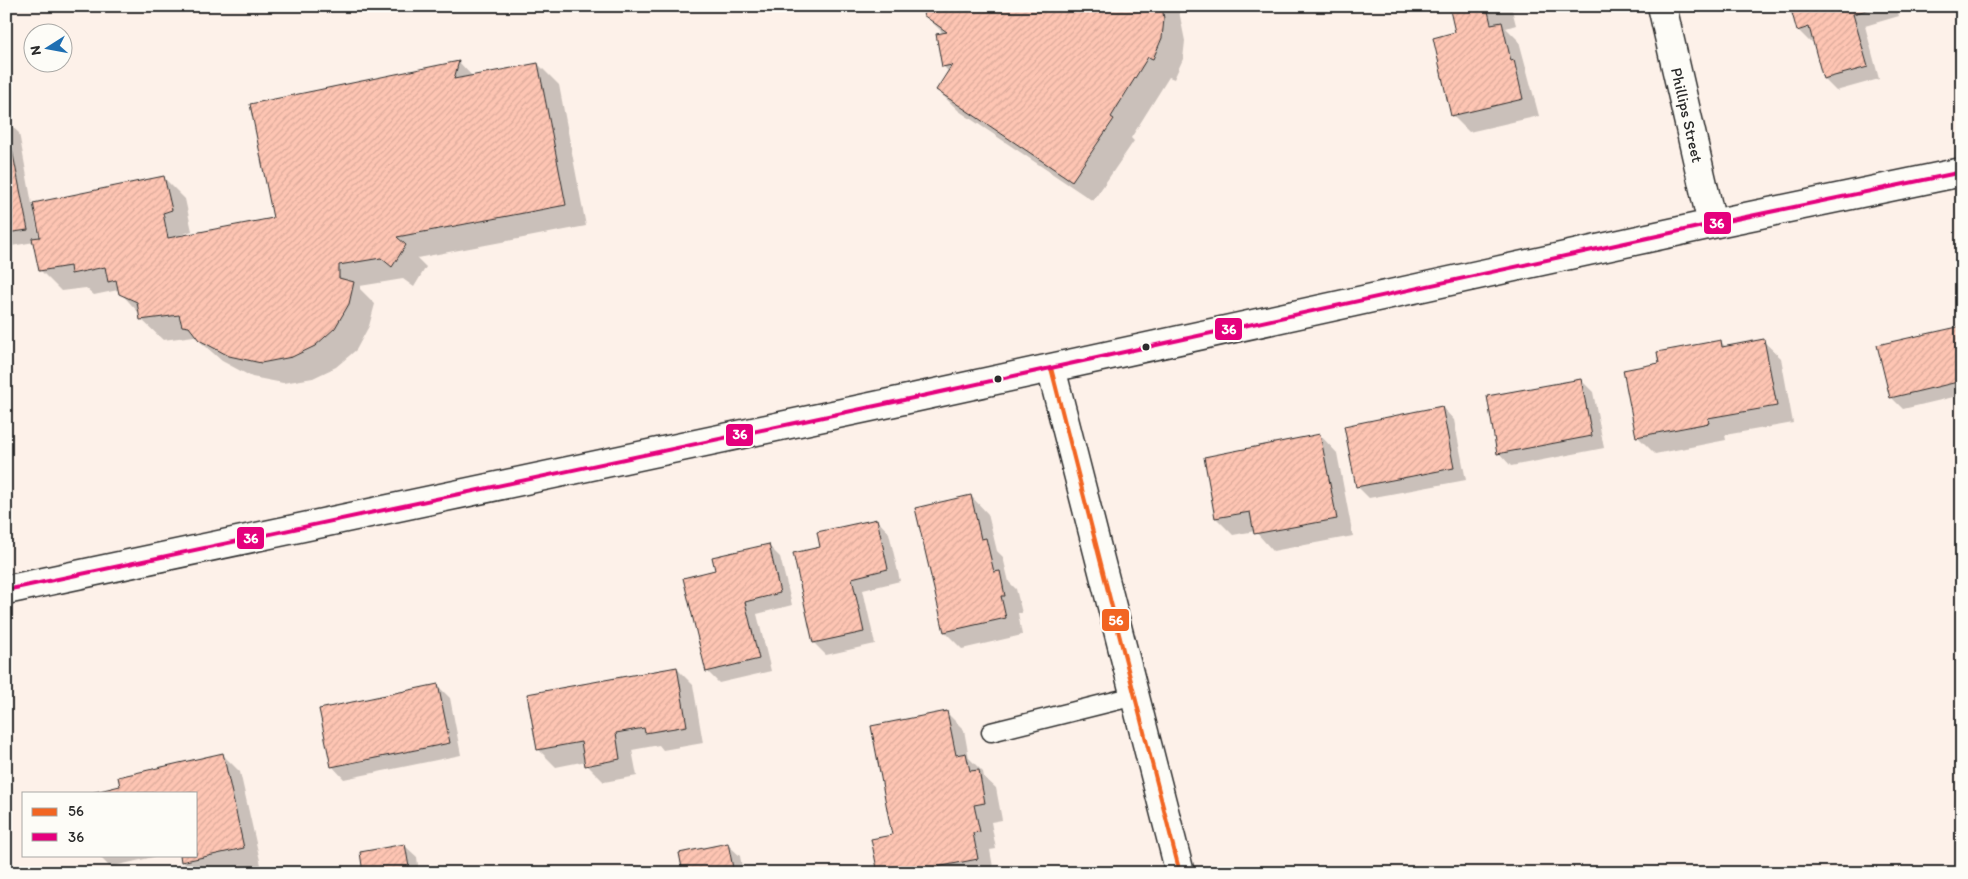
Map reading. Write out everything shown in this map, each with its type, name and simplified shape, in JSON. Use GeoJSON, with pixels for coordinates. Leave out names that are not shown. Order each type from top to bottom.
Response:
{"type":"FeatureCollection","features":[{"type":"Feature","properties":{"kind":"street","name":"Phillips Street"},"geometry":{"type":"LineString","coordinates":[[1662,6],[1712,224]]}},
{"type":"Feature","properties":{"kind":"street"},"geometry":{"type":"LineString","coordinates":[[6,590],[1962,172]]}},
{"type":"Feature","properties":{"kind":"street"},"geometry":{"type":"LineString","coordinates":[[1051,368],[1180,873]]}},
{"type":"Feature","properties":{"kind":"lane"},"geometry":{"type":"LineString","coordinates":[[991,732],[1135,696]]}},
{"type":"Feature","properties":{"kind":"building"},"geometry":{"type":"Polygon","coordinates":[[[929,6],[1162,6],[1164,19],[1162,38],[1153,59],[1148,57],[1111,117],[1114,119],[1072,181],[936,90],[952,65],[942,67],[936,34],[947,32],[923,15],[929,6]]]}},
{"type":"Feature","properties":{"kind":"building"},"geometry":{"type":"Polygon","coordinates":[[[1449,6],[1499,6],[1499,8],[1488,11],[1491,24],[1502,22],[1511,61],[1514,60],[1523,99],[1451,116],[1433,38],[1455,32],[1449,6]]]}},
{"type":"Feature","properties":{"kind":"building"},"geometry":{"type":"Polygon","coordinates":[[[1790,6],[1880,6],[1853,14],[1868,67],[1823,79],[1809,27],[1797,31],[1790,6]]]}},
{"type":"Feature","properties":{"kind":"building"},"geometry":{"type":"Polygon","coordinates":[[[459,61],[454,79],[538,63],[566,205],[397,237],[406,245],[392,267],[381,258],[339,265],[339,278],[354,282],[349,304],[335,328],[315,346],[292,357],[261,363],[229,356],[199,340],[189,327],[182,326],[179,315],[140,320],[137,302],[119,294],[116,280],[108,282],[105,267],[71,274],[70,266],[39,271],[32,238],[40,237],[33,203],[164,176],[172,210],[163,213],[168,238],[273,218],[250,104],[459,61]]]}},
{"type":"Feature","properties":{"kind":"building"},"geometry":{"type":"Polygon","coordinates":[[[6,119],[28,230],[6,233],[6,119]]]}},
{"type":"Feature","properties":{"kind":"building"},"geometry":{"type":"Polygon","coordinates":[[[1962,326],[1962,381],[1890,398],[1877,345],[1962,326]]]}},
{"type":"Feature","properties":{"kind":"building"},"geometry":{"type":"Polygon","coordinates":[[[1764,339],[1777,406],[1708,418],[1709,423],[1636,437],[1623,370],[1659,363],[1657,352],[1721,340],[1722,347],[1764,339]]]}},
{"type":"Feature","properties":{"kind":"building"},"geometry":{"type":"Polygon","coordinates":[[[1581,379],[1592,436],[1497,454],[1487,396],[1581,379]]]}},
{"type":"Feature","properties":{"kind":"building"},"geometry":{"type":"Polygon","coordinates":[[[1442,406],[1454,468],[1356,487],[1344,426],[1442,406]]]}},
{"type":"Feature","properties":{"kind":"building"},"geometry":{"type":"Polygon","coordinates":[[[1320,434],[1337,519],[1254,534],[1250,512],[1215,518],[1204,457],[1320,434]]]}},
{"type":"Feature","properties":{"kind":"building"},"geometry":{"type":"Polygon","coordinates":[[[971,495],[981,539],[986,538],[994,572],[1000,571],[1005,596],[1001,596],[1006,618],[944,632],[915,508],[971,495]]]}},
{"type":"Feature","properties":{"kind":"building"},"geometry":{"type":"Polygon","coordinates":[[[877,519],[888,569],[852,578],[864,632],[813,643],[793,553],[820,547],[817,532],[877,519]]]}},
{"type":"Feature","properties":{"kind":"building"},"geometry":{"type":"Polygon","coordinates":[[[769,544],[780,593],[745,602],[759,659],[706,672],[683,578],[715,570],[712,557],[769,544]]]}},
{"type":"Feature","properties":{"kind":"building"},"geometry":{"type":"Polygon","coordinates":[[[677,667],[687,726],[645,733],[644,728],[616,733],[620,759],[585,766],[581,742],[537,750],[527,694],[677,667]]]}},
{"type":"Feature","properties":{"kind":"building"},"geometry":{"type":"Polygon","coordinates":[[[438,684],[450,743],[331,767],[319,709],[438,684]]]}},
{"type":"Feature","properties":{"kind":"building"},"geometry":{"type":"Polygon","coordinates":[[[947,711],[956,755],[966,753],[970,771],[979,770],[985,803],[974,805],[980,832],[973,833],[978,859],[906,873],[878,873],[871,839],[892,835],[871,726],[947,711]]]}},
{"type":"Feature","properties":{"kind":"building"},"geometry":{"type":"Polygon","coordinates":[[[223,753],[244,848],[181,862],[180,856],[198,856],[198,792],[95,792],[120,786],[118,777],[223,753]]]}},
{"type":"Feature","properties":{"kind":"building"},"geometry":{"type":"Polygon","coordinates":[[[728,843],[734,873],[683,873],[679,853],[728,843]]]}},
{"type":"Feature","properties":{"kind":"building"},"geometry":{"type":"Polygon","coordinates":[[[405,844],[410,873],[363,873],[360,852],[405,844]]]}},
{"type":"Feature","properties":{"kind":"transit line","name":"36"},"geometry":{"type":"LineString","coordinates":[[6,590],[913,398],[1712,224],[1962,172]]}},
{"type":"Feature","properties":{"kind":"transit line","name":"56"},"geometry":{"type":"LineString","coordinates":[[1051,368],[1180,873]]}}]}
